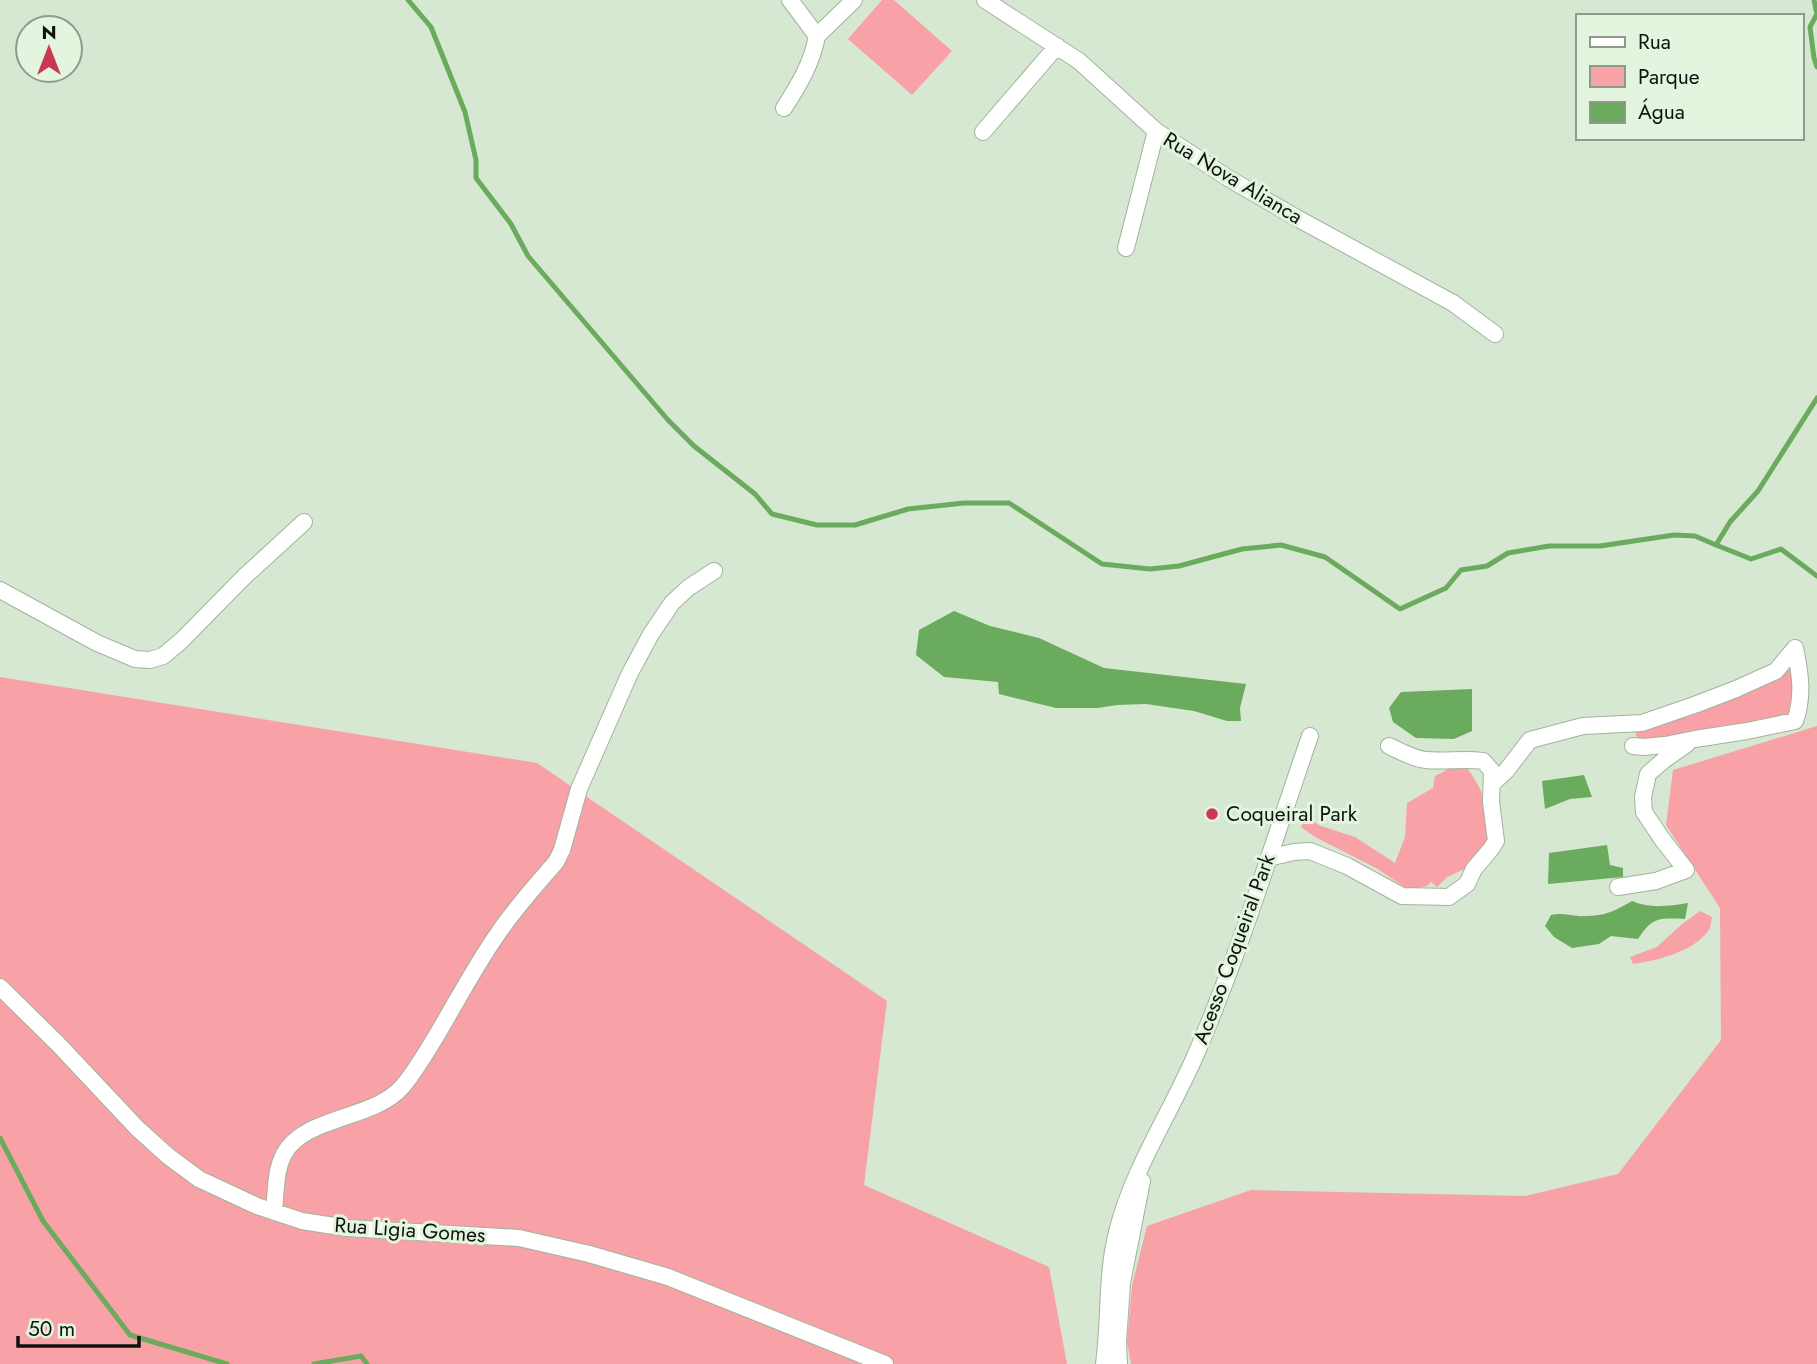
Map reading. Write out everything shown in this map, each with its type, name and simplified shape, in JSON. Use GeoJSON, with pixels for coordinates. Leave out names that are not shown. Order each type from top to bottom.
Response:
{"type":"FeatureCollection","features":[{"type":"Feature","properties":{"kind":"street"},"geometry":{"type":"LineString","coordinates":[[790,0],[817,36]]}},
{"type":"Feature","properties":{"kind":"street"},"geometry":{"type":"LineString","coordinates":[[784,108],[801,82],[815,50],[817,36],[854,0]]}},
{"type":"Feature","properties":{"kind":"street","name":"Rua Nova Alianca"},"geometry":{"type":"LineString","coordinates":[[985,0],[1079,61],[1156,131],[1295,217],[1453,303],[1495,334]]}},
{"type":"Feature","properties":{"kind":"street"},"geometry":{"type":"LineString","coordinates":[[984,132],[1057,46]]}},
{"type":"Feature","properties":{"kind":"street"},"geometry":{"type":"LineString","coordinates":[[1126,248],[1156,131]]}},
{"type":"Feature","properties":{"kind":"street"},"geometry":{"type":"LineString","coordinates":[[0,590],[97,643],[135,659],[150,660],[163,656],[181,641],[244,577],[304,522]]}},
{"type":"Feature","properties":{"kind":"street"},"geometry":{"type":"LineString","coordinates":[[274,1212],[277,1172],[290,1144],[306,1132],[369,1109],[388,1099],[401,1088],[418,1065],[498,933],[556,862],[562,850],[579,789],[630,673],[651,634],[671,603],[714,571]]}},
{"type":"Feature","properties":{"kind":"street"},"geometry":{"type":"LineString","coordinates":[[1492,784],[1530,740],[1583,726],[1642,723],[1736,689],[1776,671],[1795,648],[1800,670],[1800,708],[1795,721],[1665,745],[1633,746]]}},
{"type":"Feature","properties":{"kind":"street","name":"Acesso Coqueiral Park"},"geometry":{"type":"LineString","coordinates":[[1104,1364],[1116,1236],[1124,1205],[1185,1080],[1221,996],[1310,736]]}},
{"type":"Feature","properties":{"kind":"street"},"geometry":{"type":"LineString","coordinates":[[1618,887],[1656,881],[1686,870],[1644,812],[1643,797],[1648,774],[1695,738]]}},
{"type":"Feature","properties":{"kind":"street"},"geometry":{"type":"LineString","coordinates":[[1268,858],[1310,851],[1346,866],[1402,896],[1449,897],[1466,884],[1496,841],[1491,802],[1492,771],[1483,761],[1424,760],[1389,746]]}},
{"type":"Feature","properties":{"kind":"street","name":"Rua Ligia Gomes"},"geometry":{"type":"LineString","coordinates":[[0,987],[137,1128],[168,1156],[199,1179],[257,1206],[302,1221],[347,1228],[519,1238],[589,1254],[668,1277],[885,1364]]}},
{"type":"Feature","properties":{"kind":"street","name":"Acesso Coqueiral Park"},"geometry":{"type":"LineString","coordinates":[[1119,1364],[1122,1283],[1146,1157]]}},
{"type":"Feature","properties":{"kind":"green space"},"geometry":{"type":"Polygon","coordinates":[[[882,0],[894,0],[952,51],[912,95],[848,39],[882,0]]]}},
{"type":"Feature","properties":{"kind":"green space"},"geometry":{"type":"Polygon","coordinates":[[[1792,667],[1800,708],[1791,718],[1639,743],[1635,732],[1654,722],[1781,676],[1792,667]]]}},
{"type":"Feature","properties":{"kind":"green space"},"geometry":{"type":"Polygon","coordinates":[[[0,677],[537,763],[887,1001],[864,1185],[1049,1267],[1067,1364],[0,1364],[0,677]]]}},
{"type":"Feature","properties":{"kind":"green space"},"geometry":{"type":"Polygon","coordinates":[[[1817,726],[1817,1364],[1131,1364],[1127,1341],[1132,1286],[1147,1226],[1251,1190],[1525,1196],[1618,1174],[1721,1040],[1720,908],[1666,825],[1673,770],[1817,726]]]}},
{"type":"Feature","properties":{"kind":"green space"},"geometry":{"type":"Polygon","coordinates":[[[1454,766],[1467,768],[1483,795],[1490,844],[1467,868],[1447,877],[1437,887],[1431,882],[1427,886],[1409,890],[1376,868],[1301,827],[1306,817],[1321,826],[1355,837],[1395,863],[1405,837],[1407,803],[1433,788],[1435,776],[1454,766]]]}},
{"type":"Feature","properties":{"kind":"green space"},"geometry":{"type":"Polygon","coordinates":[[[1700,911],[1712,918],[1710,928],[1696,943],[1664,957],[1633,964],[1630,957],[1657,947],[1700,911]]]}},
{"type":"Feature","properties":{"kind":"water"},"geometry":{"type":"Polygon","coordinates":[[[954,611],[990,626],[1039,638],[1104,668],[1246,684],[1240,708],[1241,721],[1227,721],[1194,711],[1146,704],[1056,708],[999,694],[998,682],[944,677],[916,655],[919,630],[954,611]]]}},
{"type":"Feature","properties":{"kind":"water"},"geometry":{"type":"Polygon","coordinates":[[[1472,689],[1472,731],[1454,739],[1416,738],[1393,722],[1389,708],[1401,692],[1472,689]]]}},
{"type":"Feature","properties":{"kind":"water"},"geometry":{"type":"Polygon","coordinates":[[[1584,775],[1592,797],[1570,799],[1545,809],[1542,781],[1584,775]]]}},
{"type":"Feature","properties":{"kind":"water"},"geometry":{"type":"Polygon","coordinates":[[[1607,845],[1610,865],[1623,868],[1623,877],[1548,884],[1549,853],[1607,845]]]}},
{"type":"Feature","properties":{"kind":"water"},"geometry":{"type":"Polygon","coordinates":[[[1632,901],[1653,906],[1688,903],[1685,919],[1657,920],[1648,926],[1638,939],[1611,936],[1599,944],[1572,948],[1554,937],[1545,926],[1551,915],[1604,914],[1632,901]]]}},
{"type":"Feature","properties":{"kind":"waterway"},"geometry":{"type":"LineString","coordinates":[[408,0],[431,27],[465,112],[476,160],[476,178],[511,224],[528,256],[668,420],[694,446],[755,494],[772,514],[817,525],[855,525],[908,509],[964,503],[1009,503],[1102,564],[1150,569],[1179,566],[1242,549],[1281,545],[1325,557],[1400,609],[1446,588],[1461,570],[1487,566],[1508,553],[1549,546],[1600,546],[1674,535],[1695,536],[1716,545],[1730,522],[1758,491],[1817,398]]}},
{"type":"Feature","properties":{"kind":"waterway"},"geometry":{"type":"LineString","coordinates":[[1814,0],[1817,14]]}},
{"type":"Feature","properties":{"kind":"waterway"},"geometry":{"type":"LineString","coordinates":[[1817,14],[1810,27],[1817,67]]}},
{"type":"Feature","properties":{"kind":"waterway"},"geometry":{"type":"LineString","coordinates":[[1716,545],[1751,559],[1781,549],[1817,576]]}},
{"type":"Feature","properties":{"kind":"waterway"},"geometry":{"type":"LineString","coordinates":[[0,1138],[43,1221],[130,1335],[227,1364]]}},
{"type":"Feature","properties":{"kind":"waterway"},"geometry":{"type":"LineString","coordinates":[[314,1364],[361,1356],[367,1364]]}},
{"type":"Feature","properties":{"kind":"place","name":"Coqueiral Park"},"geometry":{"type":"Point","coordinates":[1212,814]}}]}
